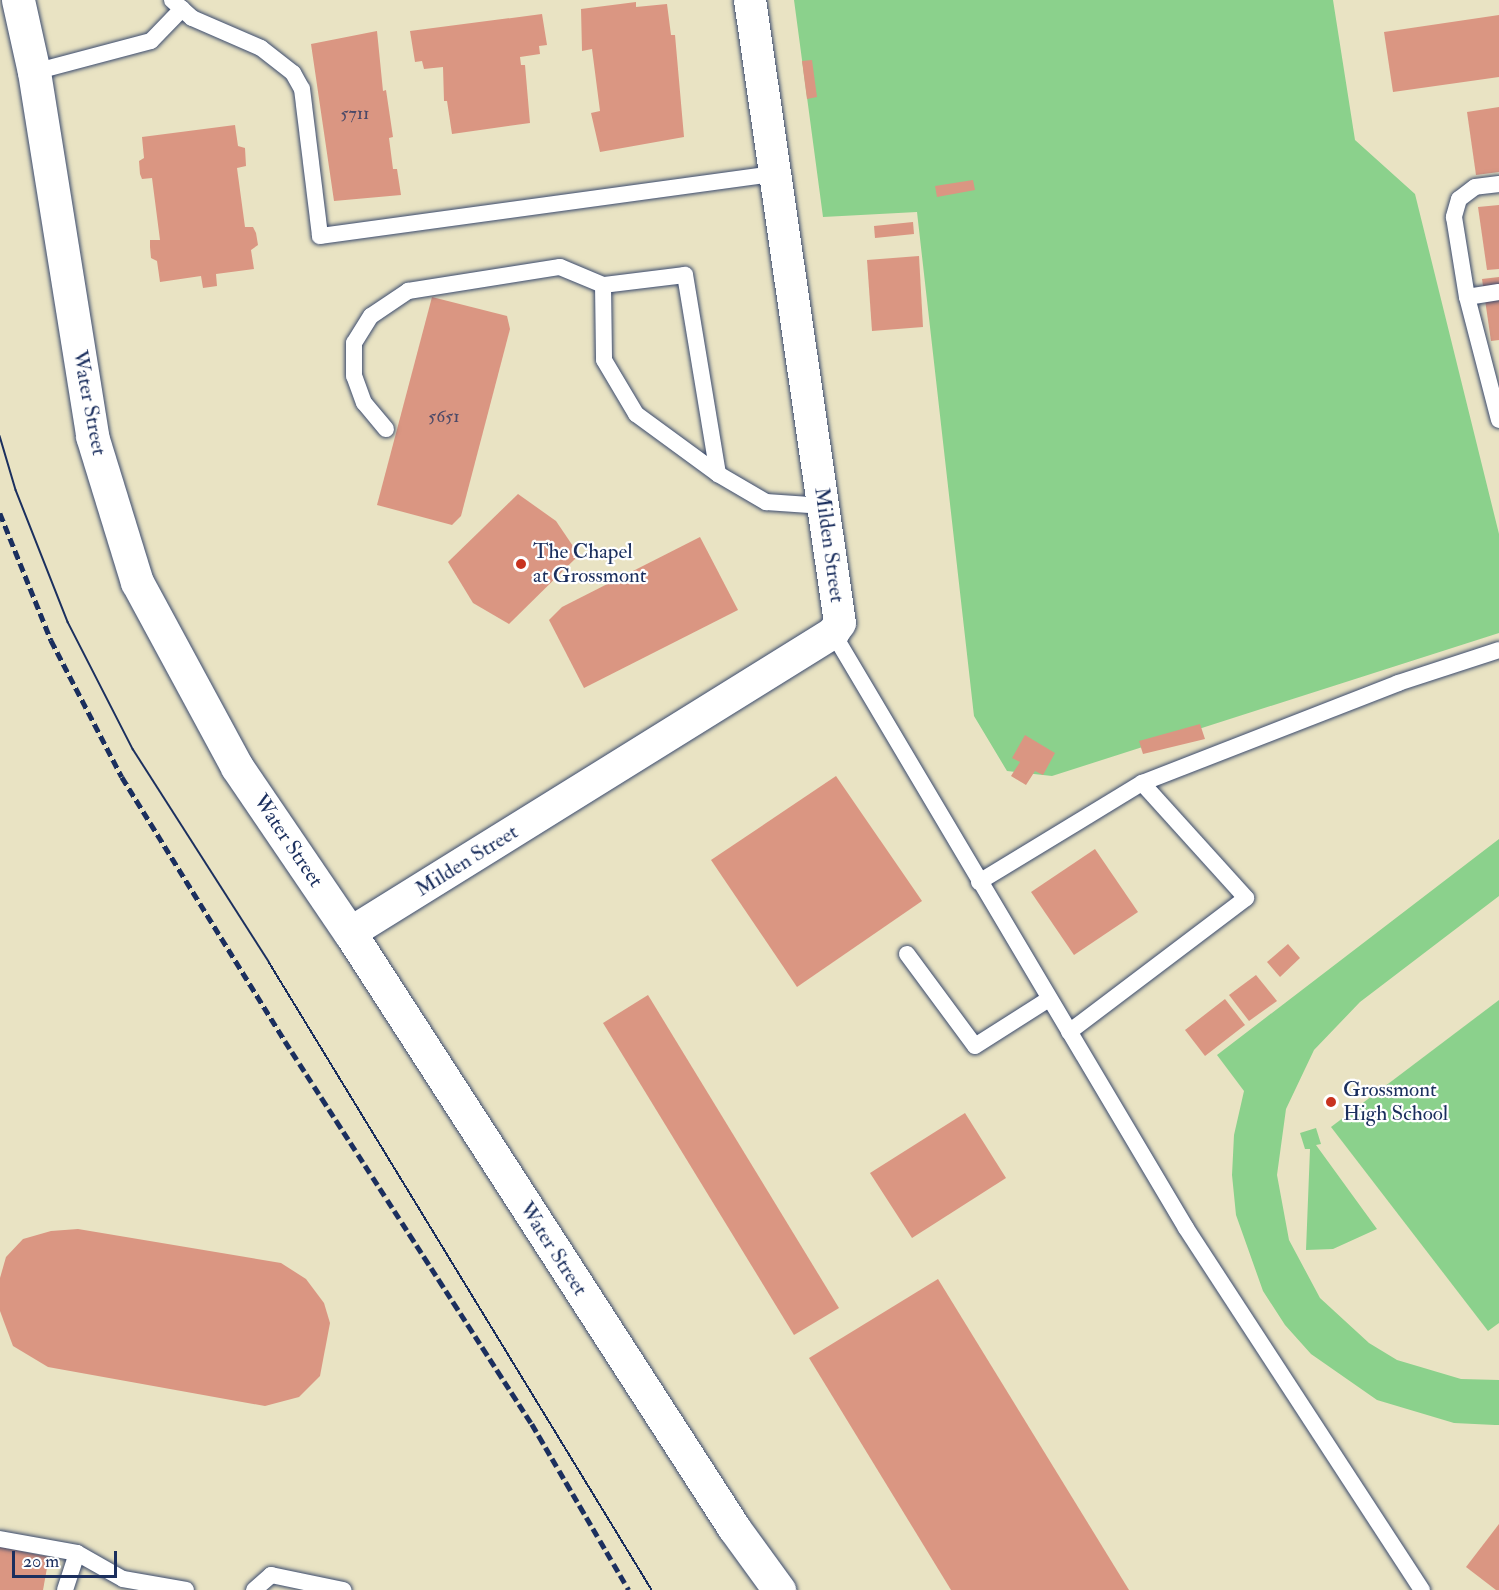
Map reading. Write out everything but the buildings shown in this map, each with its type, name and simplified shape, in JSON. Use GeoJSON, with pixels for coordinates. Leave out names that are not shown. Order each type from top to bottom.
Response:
{"type":"FeatureCollection","features":[{"type":"Feature","properties":{"kind":"street","name":"Water Street"},"geometry":{"type":"LineString","coordinates":[[18,0],[34,72],[92,436],[136,582],[237,767],[350,933],[734,1528],[779,1590]]}},
{"type":"Feature","properties":{"kind":"street","name":"Milden Street"},"geometry":{"type":"LineString","coordinates":[[350,933],[833,633],[840,623],[777,172],[750,0]]}},
{"type":"Feature","properties":{"kind":"lane"},"geometry":{"type":"LineString","coordinates":[[34,72],[151,41],[177,4],[192,18],[261,48],[293,73],[302,89],[320,236],[777,172]]}},
{"type":"Feature","properties":{"kind":"lane"},"geometry":{"type":"LineString","coordinates":[[1499,184],[1475,187],[1459,199],[1454,217],[1467,297],[1499,420]]}},
{"type":"Feature","properties":{"kind":"lane"},"geometry":{"type":"LineString","coordinates":[[386,429],[364,403],[354,376],[354,343],[371,316],[408,291],[560,267],[603,285],[685,275],[718,474]]}},
{"type":"Feature","properties":{"kind":"lane"},"geometry":{"type":"LineString","coordinates":[[603,285],[604,360],[616,384],[636,414],[718,474],[766,502],[824,506]]}},
{"type":"Feature","properties":{"kind":"lane"},"geometry":{"type":"LineString","coordinates":[[1467,297],[1499,292]]}},
{"type":"Feature","properties":{"kind":"lane"},"geometry":{"type":"LineString","coordinates":[[833,633],[1186,1228],[1422,1590]]}},
{"type":"Feature","properties":{"kind":"lane"},"geometry":{"type":"LineString","coordinates":[[979,882],[1142,783],[1398,683],[1499,650]]}},
{"type":"Feature","properties":{"kind":"lane"},"geometry":{"type":"LineString","coordinates":[[1066,1027],[1246,898],[1142,783]]}},
{"type":"Feature","properties":{"kind":"lane"},"geometry":{"type":"LineString","coordinates":[[907,954],[975,1046],[1049,999]]}},
{"type":"Feature","properties":{"kind":"lane"},"geometry":{"type":"LineString","coordinates":[[0,1539],[77,1553],[123,1579],[186,1590]]}},
{"type":"Feature","properties":{"kind":"lane"},"geometry":{"type":"LineString","coordinates":[[65,1590],[77,1553]]}},
{"type":"Feature","properties":{"kind":"lane"},"geometry":{"type":"LineString","coordinates":[[254,1590],[271,1575],[343,1590]]}},
{"type":"Feature","properties":{"kind":"green space"},"geometry":{"type":"Polygon","coordinates":[[[794,0],[1333,0],[1355,140],[1415,194],[1499,534],[1499,633],[1052,776],[1007,771],[974,716],[917,212],[823,217],[794,0]]]}},
{"type":"Feature","properties":{"kind":"green space"},"geometry":{"type":"Polygon","coordinates":[[[1499,839],[1499,896],[1360,1002],[1314,1050],[1286,1109],[1277,1175],[1289,1240],[1320,1298],[1369,1343],[1397,1360],[1461,1379],[1499,1380],[1499,1425],[1495,1425],[1454,1423],[1377,1400],[1311,1354],[1285,1325],[1263,1291],[1236,1215],[1232,1175],[1234,1135],[1244,1091],[1217,1055],[1499,839]]]}},
{"type":"Feature","properties":{"kind":"green space"},"geometry":{"type":"Polygon","coordinates":[[[1499,1000],[1499,1323],[1488,1331],[1331,1127],[1499,1000]]]}},
{"type":"Feature","properties":{"kind":"green space"},"geometry":{"type":"Polygon","coordinates":[[[1316,1128],[1321,1144],[1316,1145],[1377,1229],[1333,1249],[1306,1250],[1310,1149],[1305,1149],[1300,1133],[1316,1128]]]}},
{"type":"Feature","properties":{"kind":"tram line"},"geometry":{"type":"LineString","coordinates":[[0,436],[16,490],[68,622],[133,749],[269,962],[652,1590]]}},
{"type":"Feature","properties":{"kind":"railway"},"geometry":{"type":"LineString","coordinates":[[0,513],[51,640],[122,777],[285,1041],[532,1424],[629,1590]]}},
{"type":"Feature","properties":{"kind":"place","name":"The Chapel at Grossmont"},"geometry":{"type":"Point","coordinates":[521,564]}},
{"type":"Feature","properties":{"kind":"place","name":"Grossmont High School"},"geometry":{"type":"Point","coordinates":[1331,1102]}}]}
